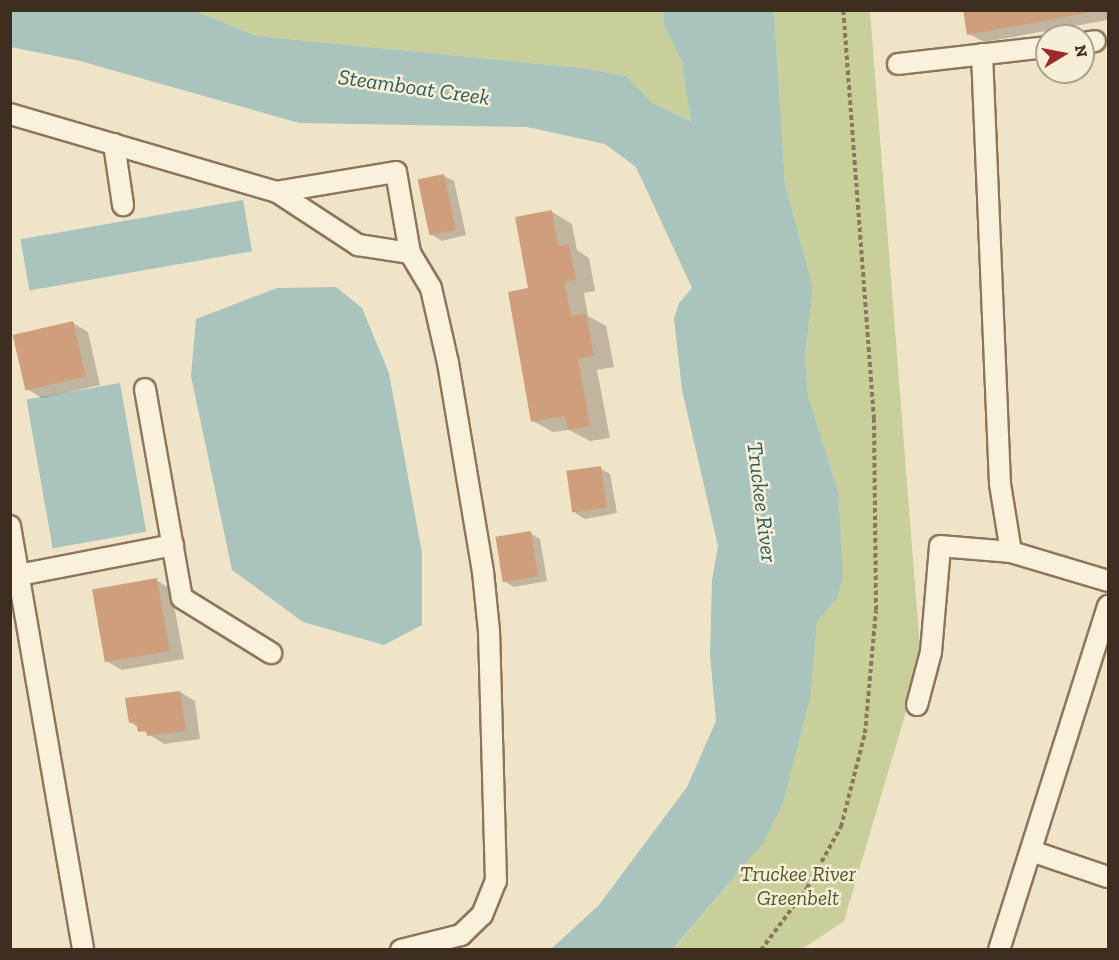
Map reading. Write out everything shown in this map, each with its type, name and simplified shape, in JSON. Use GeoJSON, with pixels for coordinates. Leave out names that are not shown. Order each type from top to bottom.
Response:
{"type":"FeatureCollection","features":[{"type":"Feature","properties":{"kind":"street"},"geometry":{"type":"LineString","coordinates":[[898,64],[1035,48]]}},
{"type":"Feature","properties":{"kind":"street"},"geometry":{"type":"LineString","coordinates":[[982,54],[1000,484],[1011,552]]}},
{"type":"Feature","properties":{"kind":"street"},"geometry":{"type":"LineString","coordinates":[[10,114],[277,192],[358,245],[410,253]]}},
{"type":"Feature","properties":{"kind":"street"},"geometry":{"type":"LineString","coordinates":[[114,144],[123,205]]}},
{"type":"Feature","properties":{"kind":"street"},"geometry":{"type":"LineString","coordinates":[[277,192],[396,172],[410,253],[431,288],[448,363],[483,572],[489,631],[496,881],[482,915],[461,935],[401,950]]}},
{"type":"Feature","properties":{"kind":"street"},"geometry":{"type":"LineString","coordinates":[[145,389],[182,598],[271,653]]}},
{"type":"Feature","properties":{"kind":"street"},"geometry":{"type":"LineString","coordinates":[[10,526],[83,950]]}},
{"type":"Feature","properties":{"kind":"street"},"geometry":{"type":"LineString","coordinates":[[19,575],[173,545]]}},
{"type":"Feature","properties":{"kind":"street"},"geometry":{"type":"LineString","coordinates":[[916,705],[931,652],[940,546],[1011,552],[1108,581]]}},
{"type":"Feature","properties":{"kind":"street"},"geometry":{"type":"LineString","coordinates":[[999,950],[1108,606]]}},
{"type":"Feature","properties":{"kind":"street"},"geometry":{"type":"LineString","coordinates":[[1031,851],[1108,877]]}},
{"type":"Feature","properties":{"kind":"path"},"geometry":{"type":"LineString","coordinates":[[760,950],[807,888],[841,827],[865,733],[876,610],[874,419],[843,10]]}},
{"type":"Feature","properties":{"kind":"green space"},"geometry":{"type":"Polygon","coordinates":[[[195,11],[664,11],[664,25],[682,62],[692,121],[651,102],[626,76],[583,68],[257,36],[195,11]]]}},
{"type":"Feature","properties":{"kind":"green space","name":"Truckee River Greenbelt"},"geometry":{"type":"Polygon","coordinates":[[[774,11],[870,11],[921,661],[844,921],[802,949],[673,950],[765,841],[784,801],[811,695],[817,621],[837,599],[838,491],[808,395],[805,356],[813,288],[785,183],[774,11]]]}},
{"type":"Feature","properties":{"kind":"water"},"geometry":{"type":"Polygon","coordinates":[[[10,11],[195,11],[257,36],[583,68],[626,76],[651,102],[691,121],[682,62],[664,25],[664,11],[774,11],[785,183],[813,288],[805,356],[808,395],[838,491],[843,576],[837,599],[817,621],[811,695],[784,801],[765,841],[673,949],[551,949],[599,905],[687,787],[716,721],[710,655],[712,580],[718,546],[682,390],[674,319],[679,303],[692,288],[636,167],[605,144],[527,127],[299,123],[80,61],[11,47],[10,11]]]}},
{"type":"Feature","properties":{"kind":"water"},"geometry":{"type":"Polygon","coordinates":[[[243,200],[252,251],[29,290],[20,239],[243,200]]]}},
{"type":"Feature","properties":{"kind":"water"},"geometry":{"type":"Polygon","coordinates":[[[336,287],[362,308],[389,373],[422,553],[422,625],[384,645],[303,622],[232,570],[191,376],[196,319],[277,288],[336,287]]]}},
{"type":"Feature","properties":{"kind":"water"},"geometry":{"type":"Polygon","coordinates":[[[120,383],[146,532],[53,548],[26,399],[120,383]]]}},
{"type":"Feature","properties":{"kind":"building"},"geometry":{"type":"Polygon","coordinates":[[[963,10],[1092,10],[1092,12],[967,35],[963,10]]]}},
{"type":"Feature","properties":{"kind":"building"},"geometry":{"type":"Polygon","coordinates":[[[444,174],[456,230],[429,235],[418,180],[444,174]]]}},
{"type":"Feature","properties":{"kind":"building"},"geometry":{"type":"Polygon","coordinates":[[[552,210],[558,246],[569,244],[576,280],[564,282],[571,316],[586,313],[594,356],[578,359],[590,426],[568,430],[565,416],[531,422],[508,292],[528,288],[515,217],[552,210]]]}},
{"type":"Feature","properties":{"kind":"building"},"geometry":{"type":"Polygon","coordinates":[[[73,321],[86,377],[25,390],[13,335],[73,321]]]}},
{"type":"Feature","properties":{"kind":"building"},"geometry":{"type":"Polygon","coordinates":[[[601,466],[607,508],[572,512],[566,471],[601,466]]]}},
{"type":"Feature","properties":{"kind":"building"},"geometry":{"type":"Polygon","coordinates":[[[531,531],[538,576],[503,582],[495,537],[531,531]]]}},
{"type":"Feature","properties":{"kind":"building"},"geometry":{"type":"Polygon","coordinates":[[[157,578],[170,651],[105,662],[92,589],[157,578]]]}},
{"type":"Feature","properties":{"kind":"building"},"geometry":{"type":"Polygon","coordinates":[[[180,691],[186,731],[147,736],[146,731],[138,732],[136,722],[129,723],[125,698],[180,691]]]}},
{"type":"Feature","properties":{"kind":"water label","name":"Steamboat Creek"},"geometry":{"type":"Point","coordinates":[414,87]}},
{"type":"Feature","properties":{"kind":"water label","name":"Truckee River"},"geometry":{"type":"Point","coordinates":[762,502]}}]}
